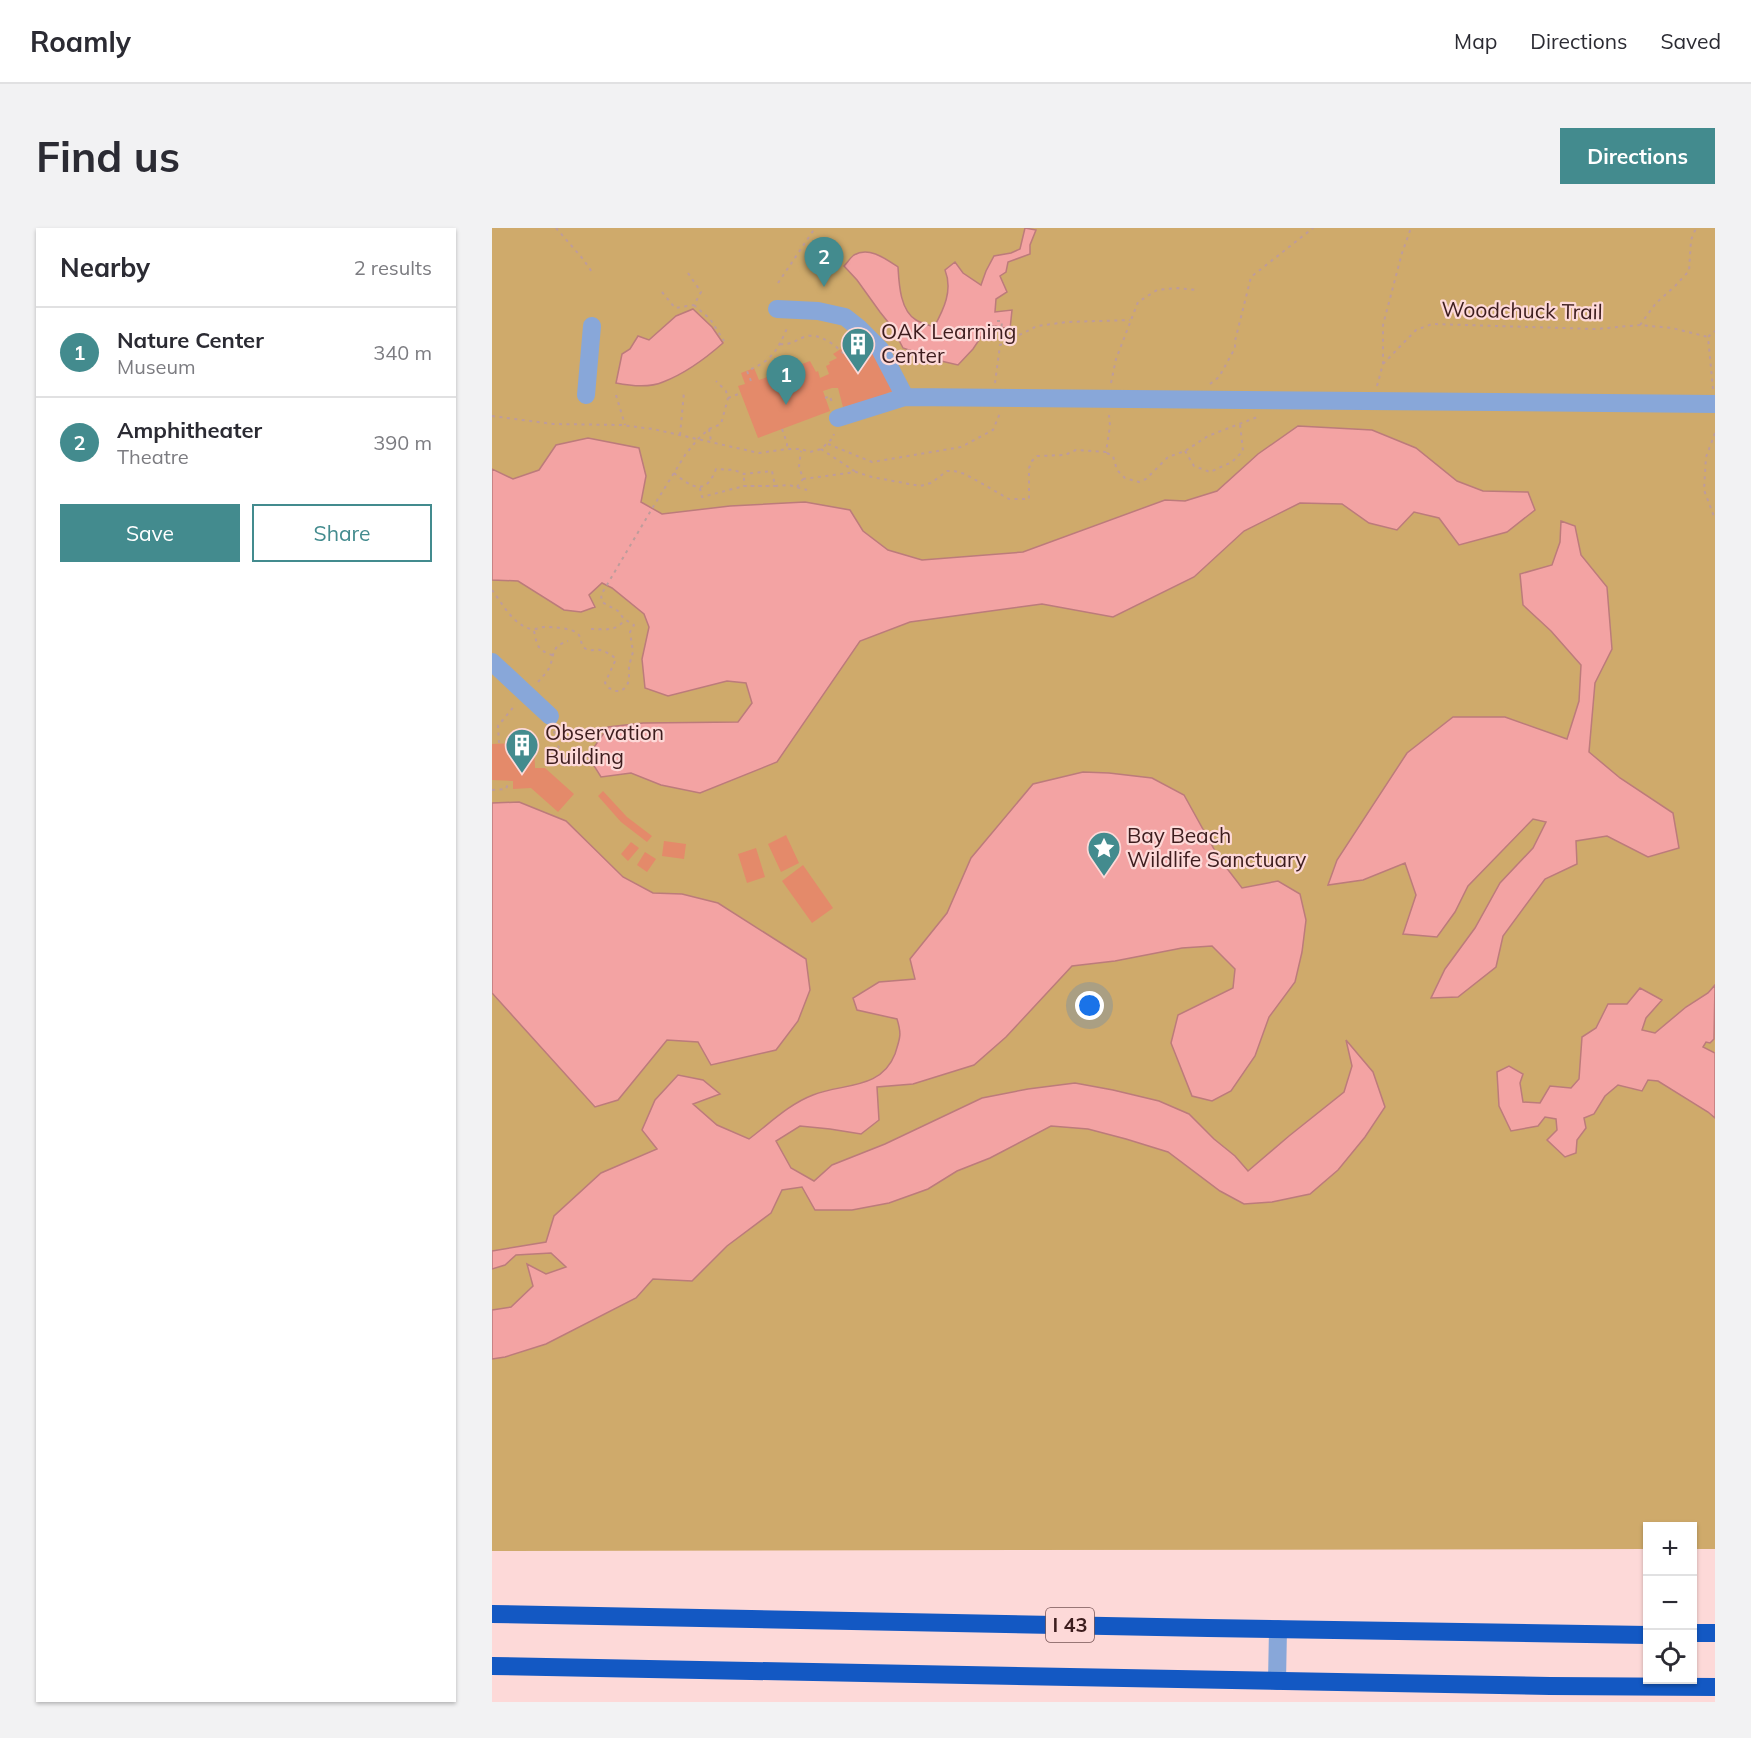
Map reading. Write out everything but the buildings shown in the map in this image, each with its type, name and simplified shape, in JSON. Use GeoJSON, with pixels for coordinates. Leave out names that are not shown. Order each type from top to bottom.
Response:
{"type":"FeatureCollection","features":[{"type":"Feature","properties":{"kind":"highway","name":"I 43"},"geometry":{"type":"LineString","coordinates":[[492,1614],[1643,1635]]}},
{"type":"Feature","properties":{"kind":"highway"},"geometry":{"type":"LineString","coordinates":[[1697,1633],[1715,1633]]}},
{"type":"Feature","properties":{"kind":"highway"},"geometry":{"type":"LineString","coordinates":[[492,1666],[1657,1688],[1715,1687]]}},
{"type":"Feature","properties":{"kind":"lane"},"geometry":{"type":"LineString","coordinates":[[785,314],[818,311],[845,317],[880,349],[905,397]]}},
{"type":"Feature","properties":{"kind":"lane"},"geometry":{"type":"LineString","coordinates":[[586,395],[592,326]]}},
{"type":"Feature","properties":{"kind":"lane"},"geometry":{"type":"LineString","coordinates":[[838,418],[905,397],[1374,401],[1714,398]]}},
{"type":"Feature","properties":{"kind":"lane"},"geometry":{"type":"LineString","coordinates":[[492,662],[550,716]]}},
{"type":"Feature","properties":{"kind":"lane"},"geometry":{"type":"LineString","coordinates":[[1277,1681],[1278,1629]]}},
{"type":"Feature","properties":{"kind":"path"},"geometry":{"type":"LineString","coordinates":[[556,228],[592,272]]}},
{"type":"Feature","properties":{"kind":"path"},"geometry":{"type":"LineString","coordinates":[[778,283],[816,228]]}},
{"type":"Feature","properties":{"kind":"path"},"geometry":{"type":"LineString","coordinates":[[1188,399],[1220,377],[1235,348],[1251,277],[1313,228]]}},
{"type":"Feature","properties":{"kind":"path"},"geometry":{"type":"LineString","coordinates":[[1374,401],[1383,363],[1383,325],[1411,228]]}},
{"type":"Feature","properties":{"kind":"path"},"geometry":{"type":"LineString","coordinates":[[1640,325],[1656,303],[1689,270],[1691,240],[1696,228]]}},
{"type":"Feature","properties":{"kind":"path"},"geometry":{"type":"LineString","coordinates":[[688,273],[701,292],[694,305]]}},
{"type":"Feature","properties":{"kind":"path"},"geometry":{"type":"LineString","coordinates":[[1106,452],[1110,426],[1108,399],[1116,359],[1138,302],[1157,290],[1178,288],[1196,290]]}},
{"type":"Feature","properties":{"kind":"path"},"geometry":{"type":"LineString","coordinates":[[662,292],[675,308],[694,305]]}},
{"type":"Feature","properties":{"kind":"path"},"geometry":{"type":"LineString","coordinates":[[694,305],[710,320],[724,341]]}},
{"type":"Feature","properties":{"kind":"path"},"geometry":{"type":"LineString","coordinates":[[752,381],[747,371],[770,359],[780,344],[785,314]]}},
{"type":"Feature","properties":{"kind":"path"},"geometry":{"type":"LineString","coordinates":[[1000,345],[1037,326],[1067,322],[1130,320]]}},
{"type":"Feature","properties":{"kind":"path"},"geometry":{"type":"LineString","coordinates":[[828,444],[872,462],[961,447],[993,430],[1000,398],[1002,321],[997,321]]}},
{"type":"Feature","properties":{"kind":"path","name":"Woodchuck Trail"},"geometry":{"type":"LineString","coordinates":[[1383,363],[1416,330],[1432,324],[1596,329],[1640,325],[1672,328],[1708,336]]}},
{"type":"Feature","properties":{"kind":"path"},"geometry":{"type":"LineString","coordinates":[[1714,398],[1708,336],[1715,331]]}},
{"type":"Feature","properties":{"kind":"path"},"geometry":{"type":"LineString","coordinates":[[780,344],[792,344],[806,336],[813,335],[838,348],[847,357]]}},
{"type":"Feature","properties":{"kind":"path"},"geometry":{"type":"LineString","coordinates":[[844,353],[858,346],[862,349]]}},
{"type":"Feature","properties":{"kind":"path"},"geometry":{"type":"LineString","coordinates":[[492,590],[512,616],[524,626],[533,630],[543,627],[570,630],[581,638],[581,645],[585,649],[600,650],[613,656],[616,659],[605,683],[615,691],[621,691],[627,686],[633,652],[630,632],[634,625],[624,619],[618,611],[602,602],[601,595],[685,455],[709,429],[721,424],[728,398],[726,391],[716,381]]}},
{"type":"Feature","properties":{"kind":"path"},"geometry":{"type":"LineString","coordinates":[[680,435],[684,392]]}},
{"type":"Feature","properties":{"kind":"path"},"geometry":{"type":"LineString","coordinates":[[728,398],[741,393]]}},
{"type":"Feature","properties":{"kind":"path"},"geometry":{"type":"LineString","coordinates":[[616,395],[625,425]]}},
{"type":"Feature","properties":{"kind":"path"},"geometry":{"type":"LineString","coordinates":[[492,416],[553,424],[625,425],[759,453],[787,449],[801,449],[810,452],[821,449],[833,438],[838,418]]}},
{"type":"Feature","properties":{"kind":"path"},"geometry":{"type":"LineString","coordinates":[[821,449],[856,472],[872,477],[920,486],[931,483],[947,471],[954,471],[964,474],[1009,499],[1021,500],[1029,499],[1029,468],[1037,456],[1065,454],[1076,450],[1106,452],[1113,456],[1117,470],[1125,478],[1139,482],[1146,479],[1168,457],[1185,451],[1208,436],[1262,416]]}},
{"type":"Feature","properties":{"kind":"path"},"geometry":{"type":"LineString","coordinates":[[1185,451],[1194,466],[1210,472],[1232,462],[1244,452],[1240,423]]}},
{"type":"Feature","properties":{"kind":"path"},"geometry":{"type":"LineString","coordinates":[[709,429],[711,442]]}},
{"type":"Feature","properties":{"kind":"path"},"geometry":{"type":"LineString","coordinates":[[782,429],[788,443],[787,449]]}},
{"type":"Feature","properties":{"kind":"path"},"geometry":{"type":"LineString","coordinates":[[1715,433],[1706,457],[1704,490],[1715,519]]}},
{"type":"Feature","properties":{"kind":"path"},"geometry":{"type":"LineString","coordinates":[[801,449],[799,466],[803,479]]}},
{"type":"Feature","properties":{"kind":"path"},"geometry":{"type":"LineString","coordinates":[[674,473],[688,484],[699,488],[713,478],[716,469],[734,470],[744,474],[772,471],[775,486]]}},
{"type":"Feature","properties":{"kind":"path"},"geometry":{"type":"LineString","coordinates":[[797,487],[803,479],[856,472]]}},
{"type":"Feature","properties":{"kind":"path"},"geometry":{"type":"LineString","coordinates":[[744,474],[744,486]]}},
{"type":"Feature","properties":{"kind":"path"},"geometry":{"type":"LineString","coordinates":[[699,488],[702,497],[744,486],[789,485],[807,490]]}},
{"type":"Feature","properties":{"kind":"path"},"geometry":{"type":"LineString","coordinates":[[591,629],[616,628],[624,619]]}},
{"type":"Feature","properties":{"kind":"path"},"geometry":{"type":"LineString","coordinates":[[533,630],[541,651],[552,655]]}},
{"type":"Feature","properties":{"kind":"path"},"geometry":{"type":"LineString","coordinates":[[499,743],[498,726],[545,674],[552,655],[560,644],[568,641]]}},
{"type":"Feature","properties":{"kind":"path"},"geometry":{"type":"LineString","coordinates":[[550,716],[560,752],[569,764],[591,761]]}},
{"type":"Feature","properties":{"kind":"path"},"geometry":{"type":"LineString","coordinates":[[492,790],[506,789],[509,781]]}},
{"type":"Feature","properties":{"kind":"shaded area","name":"Bay Beach Wildlife Sanctuary"},"geometry":{"type":"Polygon","coordinates":[[[492,228],[1715,228],[1715,1549],[1697,1549],[1697,1522],[1643,1522],[1643,1549],[492,1551],[492,228]]]}},
{"type":"Feature","properties":{"kind":"shaded area"},"geometry":{"type":"Polygon","coordinates":[[[1025,228],[1036,230],[1030,245],[1030,254],[1008,262],[1006,272],[1000,276],[1007,292],[996,299],[995,312],[1012,310],[1010,329],[989,325],[973,349],[958,365],[903,348],[892,327],[844,266],[854,255],[866,252],[888,260],[898,267],[901,296],[911,316],[934,327],[948,292],[945,270],[955,262],[963,273],[981,285],[994,256],[1020,249],[1025,228]]]}},
{"type":"Feature","properties":{"kind":"shaded area"},"geometry":{"type":"Polygon","coordinates":[[[693,309],[712,327],[723,343],[679,375],[663,382],[640,386],[616,383],[622,354],[630,349],[638,336],[649,340],[676,316],[693,309]]]}},
{"type":"Feature","properties":{"kind":"shaded area"},"geometry":{"type":"Polygon","coordinates":[[[1298,426],[1372,430],[1416,448],[1457,481],[1483,491],[1528,492],[1535,510],[1507,532],[1459,545],[1439,518],[1414,512],[1397,530],[1369,523],[1342,504],[1300,503],[1244,531],[1194,577],[1113,617],[1042,604],[910,622],[860,641],[777,762],[700,793],[661,785],[631,773],[601,777],[588,756],[608,727],[643,723],[738,722],[752,703],[746,683],[727,681],[668,696],[645,688],[642,659],[649,627],[644,614],[612,588],[602,583],[589,595],[595,607],[581,612],[564,610],[518,581],[492,580],[492,469],[513,479],[539,470],[556,445],[588,438],[639,448],[646,476],[641,502],[662,514],[730,506],[805,502],[850,510],[863,531],[888,550],[922,560],[1023,552],[1165,500],[1185,501],[1217,491],[1258,454],[1298,426]]]}},
{"type":"Feature","properties":{"kind":"shaded area"},"geometry":{"type":"Polygon","coordinates":[[[1561,521],[1575,526],[1581,555],[1607,587],[1612,649],[1595,683],[1589,752],[1620,778],[1673,813],[1679,848],[1648,857],[1607,836],[1576,841],[1577,864],[1545,879],[1503,936],[1496,967],[1458,997],[1431,998],[1445,969],[1475,928],[1500,883],[1533,848],[1546,822],[1533,819],[1468,886],[1455,912],[1437,937],[1403,934],[1416,895],[1405,863],[1363,880],[1328,885],[1337,860],[1407,753],[1453,717],[1505,717],[1567,739],[1579,701],[1581,665],[1551,631],[1523,605],[1520,574],[1552,565],[1560,542],[1561,521]]]}},
{"type":"Feature","properties":{"kind":"shaded area"},"geometry":{"type":"Polygon","coordinates":[[[1083,772],[1152,778],[1184,795],[1219,858],[1242,888],[1278,881],[1300,894],[1306,920],[1295,982],[1269,1017],[1255,1056],[1231,1091],[1212,1101],[1192,1096],[1171,1043],[1178,1015],[1233,988],[1235,969],[1212,946],[1182,948],[1115,961],[1072,966],[1006,1037],[974,1065],[913,1084],[877,1087],[879,1120],[861,1134],[800,1126],[776,1141],[791,1168],[814,1181],[832,1165],[885,1144],[982,1098],[1075,1083],[1159,1101],[1189,1114],[1248,1171],[1344,1092],[1352,1066],[1346,1040],[1373,1072],[1385,1107],[1365,1137],[1338,1170],[1310,1194],[1272,1202],[1244,1204],[1220,1191],[1168,1152],[1088,1129],[1051,1126],[990,1158],[957,1171],[928,1189],[889,1203],[852,1210],[815,1210],[802,1187],[782,1190],[771,1213],[727,1246],[692,1281],[653,1279],[636,1298],[546,1344],[492,1359],[492,1310],[511,1307],[533,1286],[527,1264],[546,1274],[566,1267],[551,1253],[516,1255],[505,1265],[492,1269],[492,1251],[546,1242],[554,1216],[601,1173],[657,1149],[642,1130],[655,1100],[678,1075],[703,1080],[720,1094],[693,1104],[717,1125],[749,1139],[787,1109],[804,1099],[825,1091],[860,1084],[880,1074],[889,1066],[895,1054],[900,1033],[897,1019],[857,1010],[853,998],[879,982],[915,979],[910,959],[947,913],[971,858],[1033,784],[1083,772]]]}},
{"type":"Feature","properties":{"kind":"shaded area"},"geometry":{"type":"Polygon","coordinates":[[[519,802],[566,821],[623,877],[653,893],[682,894],[718,903],[806,959],[810,990],[798,1021],[776,1050],[711,1065],[698,1042],[667,1040],[618,1100],[595,1107],[492,993],[492,803],[519,802]]]}},
{"type":"Feature","properties":{"kind":"shaded area"},"geometry":{"type":"Polygon","coordinates":[[[1715,985],[1714,1039],[1710,1043],[1706,1042],[1703,1047],[1715,1053],[1715,1118],[1658,1081],[1648,1080],[1642,1091],[1618,1085],[1605,1096],[1594,1114],[1584,1118],[1586,1128],[1577,1140],[1576,1153],[1565,1157],[1547,1140],[1557,1130],[1556,1119],[1545,1117],[1538,1126],[1511,1131],[1499,1106],[1497,1072],[1509,1066],[1523,1074],[1520,1083],[1523,1102],[1540,1103],[1550,1086],[1571,1088],[1579,1079],[1582,1037],[1596,1028],[1608,1004],[1627,1004],[1640,988],[1662,1000],[1646,1018],[1642,1030],[1655,1033],[1686,1007],[1708,993],[1715,985]]]}},
{"type":"Feature","properties":{"kind":"place","name":"Amphitheater"},"geometry":{"type":"Point","coordinates":[824,287]}},
{"type":"Feature","properties":{"kind":"place","name":"OAK Learning Center"},"geometry":{"type":"Point","coordinates":[858,373]}},
{"type":"Feature","properties":{"kind":"place","name":"Nature Center"},"geometry":{"type":"Point","coordinates":[786,405]}},
{"type":"Feature","properties":{"kind":"place","name":"Observation Building"},"geometry":{"type":"Point","coordinates":[522,774]}},
{"type":"Feature","properties":{"kind":"place","name":"Bay Beach Wildlife Sanctuary"},"geometry":{"type":"Point","coordinates":[1104,877]}}]}
